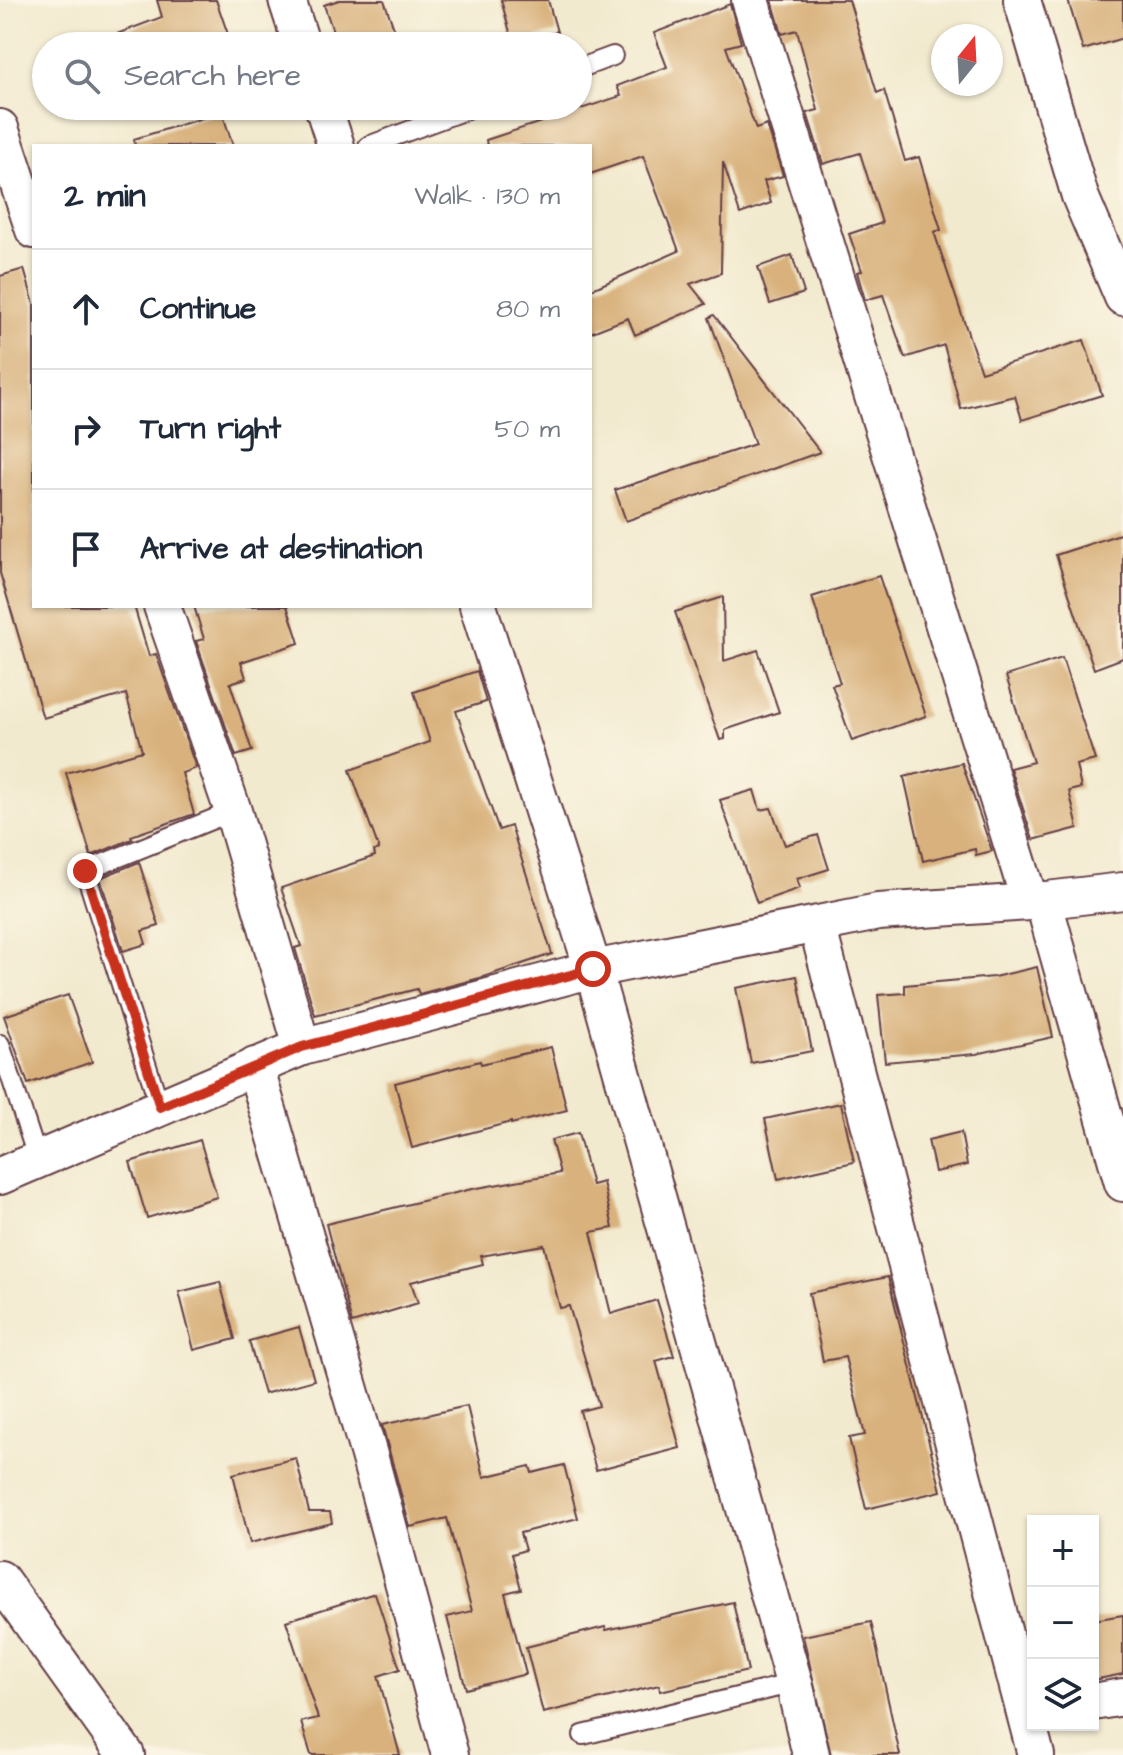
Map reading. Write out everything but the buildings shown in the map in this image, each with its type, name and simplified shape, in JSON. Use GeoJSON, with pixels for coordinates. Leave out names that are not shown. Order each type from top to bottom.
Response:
{"type":"FeatureCollection","features":[{"type":"Feature","properties":{"kind":"street"},"geometry":{"type":"LineString","coordinates":[[287,0],[297,32]]}},
{"type":"Feature","properties":{"kind":"street"},"geometry":{"type":"LineString","coordinates":[[750,0],[1123,1183]]}},
{"type":"Feature","properties":{"kind":"street"},"geometry":{"type":"LineString","coordinates":[[1022,0],[1080,196],[1123,297]]}},
{"type":"Feature","properties":{"kind":"street"},"geometry":{"type":"LineString","coordinates":[[328,120],[335,144]]}},
{"type":"Feature","properties":{"kind":"street"},"geometry":{"type":"LineString","coordinates":[[0,128],[32,224]]}},
{"type":"Feature","properties":{"kind":"street"},"geometry":{"type":"LineString","coordinates":[[163,608],[233,811],[302,1047]]}},
{"type":"Feature","properties":{"kind":"street"},"geometry":{"type":"LineString","coordinates":[[479,608],[593,969],[794,1683],[811,1755]]}},
{"type":"Feature","properties":{"kind":"street"},"geometry":{"type":"LineString","coordinates":[[0,1176],[302,1047],[593,969],[878,912],[1036,901],[1123,891]]}},
{"type":"Feature","properties":{"kind":"street"},"geometry":{"type":"LineString","coordinates":[[817,925],[1027,1701]]}},
{"type":"Feature","properties":{"kind":"street"},"geometry":{"type":"LineString","coordinates":[[255,1066],[369,1455],[450,1755]]}},
{"type":"Feature","properties":{"kind":"street"},"geometry":{"type":"LineString","coordinates":[[0,1579],[126,1755]]}},
{"type":"Feature","properties":{"kind":"street"},"geometry":{"type":"LineString","coordinates":[[1099,1701],[1123,1697]]}},
{"type":"Feature","properties":{"kind":"street"},"geometry":{"type":"LineString","coordinates":[[1033,1731],[1036,1755]]}},
{"type":"Feature","properties":{"kind":"lane"},"geometry":{"type":"LineString","coordinates":[[592,64],[613,56]]}},
{"type":"Feature","properties":{"kind":"lane"},"geometry":{"type":"LineString","coordinates":[[373,144],[438,120]]}},
{"type":"Feature","properties":{"kind":"lane"},"geometry":{"type":"LineString","coordinates":[[160,1107],[85,871],[233,811]]}},
{"type":"Feature","properties":{"kind":"lane"},"geometry":{"type":"LineString","coordinates":[[0,1044],[38,1160]]}},
{"type":"Feature","properties":{"kind":"lane"},"geometry":{"type":"LineString","coordinates":[[583,1735],[794,1683]]}},
{"type":"Feature","properties":{"kind":"route"},"geometry":{"type":"LineString","coordinates":[[85,871],[160,1107],[302,1047],[593,969]]}}]}
